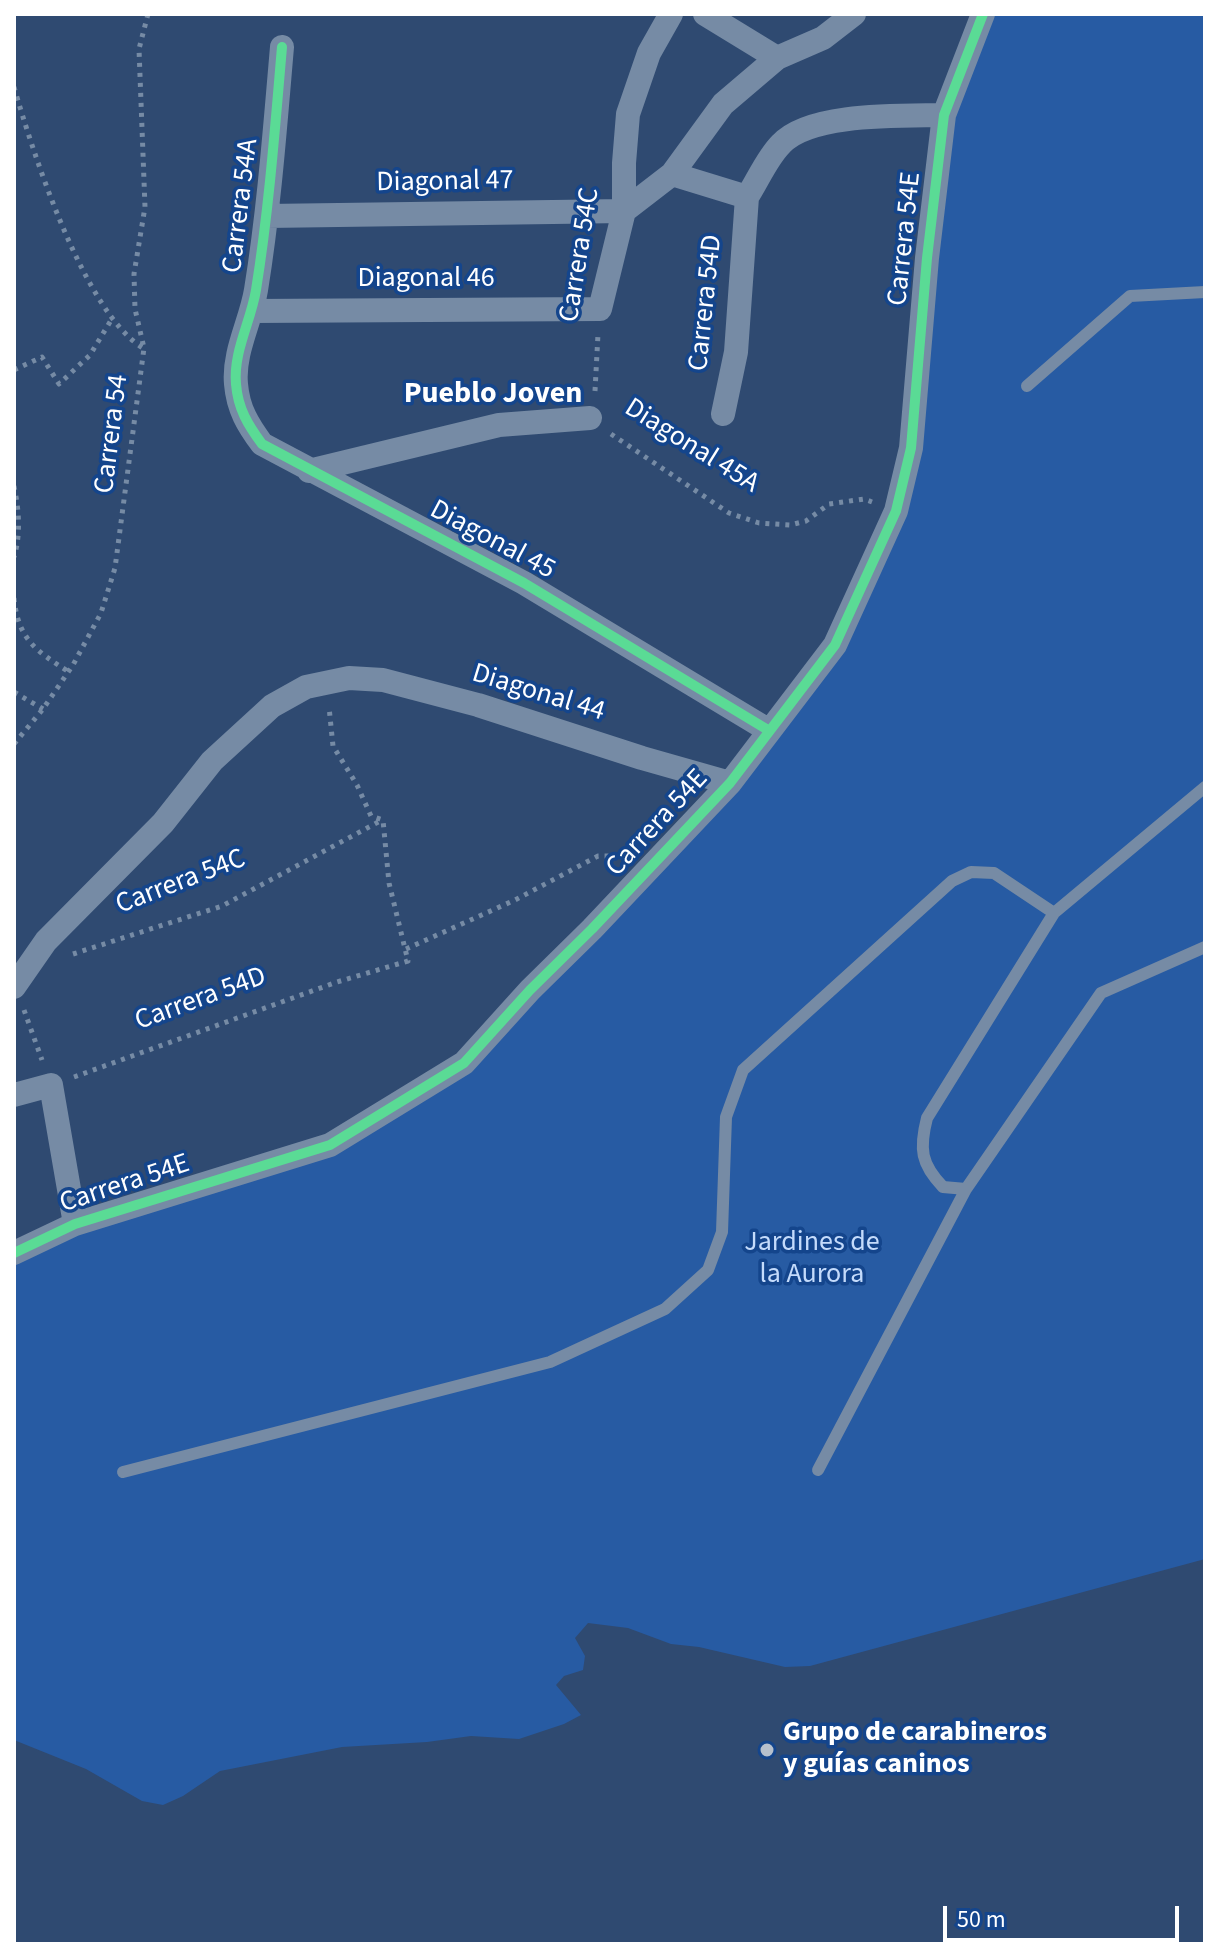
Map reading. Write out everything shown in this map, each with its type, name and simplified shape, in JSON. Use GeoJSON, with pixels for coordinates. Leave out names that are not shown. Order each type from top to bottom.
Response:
{"type":"FeatureCollection","features":[{"type":"Feature","properties":{"kind":"street","name":"Carrera 54C"},"geometry":{"type":"LineString","coordinates":[[600,309],[624,211],[628,114],[649,53],[671,14]]}},
{"type":"Feature","properties":{"kind":"street"},"geometry":{"type":"LineString","coordinates":[[705,14],[777,58]]}},
{"type":"Feature","properties":{"kind":"street"},"geometry":{"type":"LineString","coordinates":[[624,211],[672,174],[723,104],[777,58],[823,38],[854,14]]}},
{"type":"Feature","properties":{"kind":"street","name":"Carrera 54E"},"geometry":{"type":"LineString","coordinates":[[14,1253],[75,1224],[330,1145],[464,1063],[530,990],[730,783],[835,645],[896,511],[911,448],[927,258],[944,115],[983,14]]}},
{"type":"Feature","properties":{"kind":"street","name":"Carrera 54A"},"geometry":{"type":"LineString","coordinates":[[236,367],[253,311],[267,216],[282,47]]}},
{"type":"Feature","properties":{"kind":"street"},"geometry":{"type":"LineString","coordinates":[[672,174],[747,197],[782,142],[810,127],[867,116],[944,115]]}},
{"type":"Feature","properties":{"kind":"street","name":"Carrera 54D"},"geometry":{"type":"LineString","coordinates":[[723,414],[736,352],[747,197]]}},
{"type":"Feature","properties":{"kind":"street","name":"Diagonal 47"},"geometry":{"type":"LineString","coordinates":[[267,216],[624,211]]}},
{"type":"Feature","properties":{"kind":"street","name":"Diagonal 46"},"geometry":{"type":"LineString","coordinates":[[253,311],[600,309]]}},
{"type":"Feature","properties":{"kind":"street","name":"Diagonal 45"},"geometry":{"type":"LineString","coordinates":[[236,367],[242,416],[262,444],[524,583],[768,730]]}},
{"type":"Feature","properties":{"kind":"street","name":"Diagonal 45A"},"geometry":{"type":"LineString","coordinates":[[309,471],[499,425],[590,418]]}},
{"type":"Feature","properties":{"kind":"street","name":"Diagonal 44"},"geometry":{"type":"LineString","coordinates":[[46,941],[163,823],[212,761],[272,706],[306,687],[349,678],[383,680],[478,705],[730,783]]}},
{"type":"Feature","properties":{"kind":"street"},"geometry":{"type":"LineString","coordinates":[[15,986],[46,941]]}},
{"type":"Feature","properties":{"kind":"street"},"geometry":{"type":"LineString","coordinates":[[14,1095],[51,1085],[75,1224]]}},
{"type":"Feature","properties":{"kind":"lane"},"geometry":{"type":"LineString","coordinates":[[1027,386],[1130,296],[1205,292]]}},
{"type":"Feature","properties":{"kind":"lane"},"geometry":{"type":"LineString","coordinates":[[966,1189],[943,1187],[929,1173],[921,1144],[927,1118],[1054,913],[1205,787]]}},
{"type":"Feature","properties":{"kind":"lane"},"geometry":{"type":"LineString","coordinates":[[123,1472],[550,1362],[665,1309],[708,1270],[722,1232],[726,1117],[743,1070],[952,881],[971,872],[994,873],[1054,913]]}},
{"type":"Feature","properties":{"kind":"lane"},"geometry":{"type":"LineString","coordinates":[[818,1470],[966,1189],[1101,993],[1205,947]]}},
{"type":"Feature","properties":{"kind":"path"},"geometry":{"type":"LineString","coordinates":[[144,348],[135,309],[134,274],[145,207],[139,49],[148,14]]}},
{"type":"Feature","properties":{"kind":"path"},"geometry":{"type":"LineString","coordinates":[[14,370],[42,357],[59,384],[90,355],[113,317]]}},
{"type":"Feature","properties":{"kind":"path"},"geometry":{"type":"LineString","coordinates":[[14,486],[19,540],[14,555]]}},
{"type":"Feature","properties":{"kind":"path"},"geometry":{"type":"LineString","coordinates":[[14,598],[21,632],[38,652],[69,672]]}},
{"type":"Feature","properties":{"kind":"path"},"geometry":{"type":"LineString","coordinates":[[326,683],[333,746],[357,785],[371,816],[383,820],[389,883],[406,949],[515,900],[598,856],[661,855]]}},
{"type":"Feature","properties":{"kind":"path"},"geometry":{"type":"LineString","coordinates":[[14,692],[43,709]]}},
{"type":"Feature","properties":{"kind":"path"},"geometry":{"type":"LineString","coordinates":[[15,986],[51,1085]]}},
{"type":"Feature","properties":{"kind":"green space","name":"Jardines de la Aurora"},"geometry":{"type":"Polygon","coordinates":[[[983,14],[1205,14],[1205,1559],[810,1666],[785,1667],[699,1647],[671,1644],[628,1628],[588,1623],[575,1638],[585,1656],[583,1670],[564,1676],[556,1685],[581,1715],[564,1724],[519,1739],[471,1736],[342,1747],[220,1771],[183,1796],[163,1805],[142,1801],[86,1769],[14,1740],[14,1253],[330,1145],[465,1063],[592,929],[835,645],[896,511],[944,115],[983,14]]]}},
{"type":"Feature","properties":{"kind":"cycle path"},"geometry":{"type":"LineString","coordinates":[[14,1253],[75,1224],[330,1145],[464,1063],[530,990],[730,783],[835,645],[896,511],[911,448],[927,258],[944,115],[983,14]]}},
{"type":"Feature","properties":{"kind":"cycle path"},"geometry":{"type":"LineString","coordinates":[[282,47],[261,260],[236,372],[241,409],[257,437],[262,444],[524,583],[768,730]]}},
{"type":"Feature","properties":{"kind":"place","name":"Grupo de carabineros y guías caninos"},"geometry":{"type":"Point","coordinates":[767,1750]}},
{"type":"Feature","properties":{"kind":"district","name":"Pueblo Joven"},"geometry":{"type":"Point","coordinates":[493,395]}}]}
